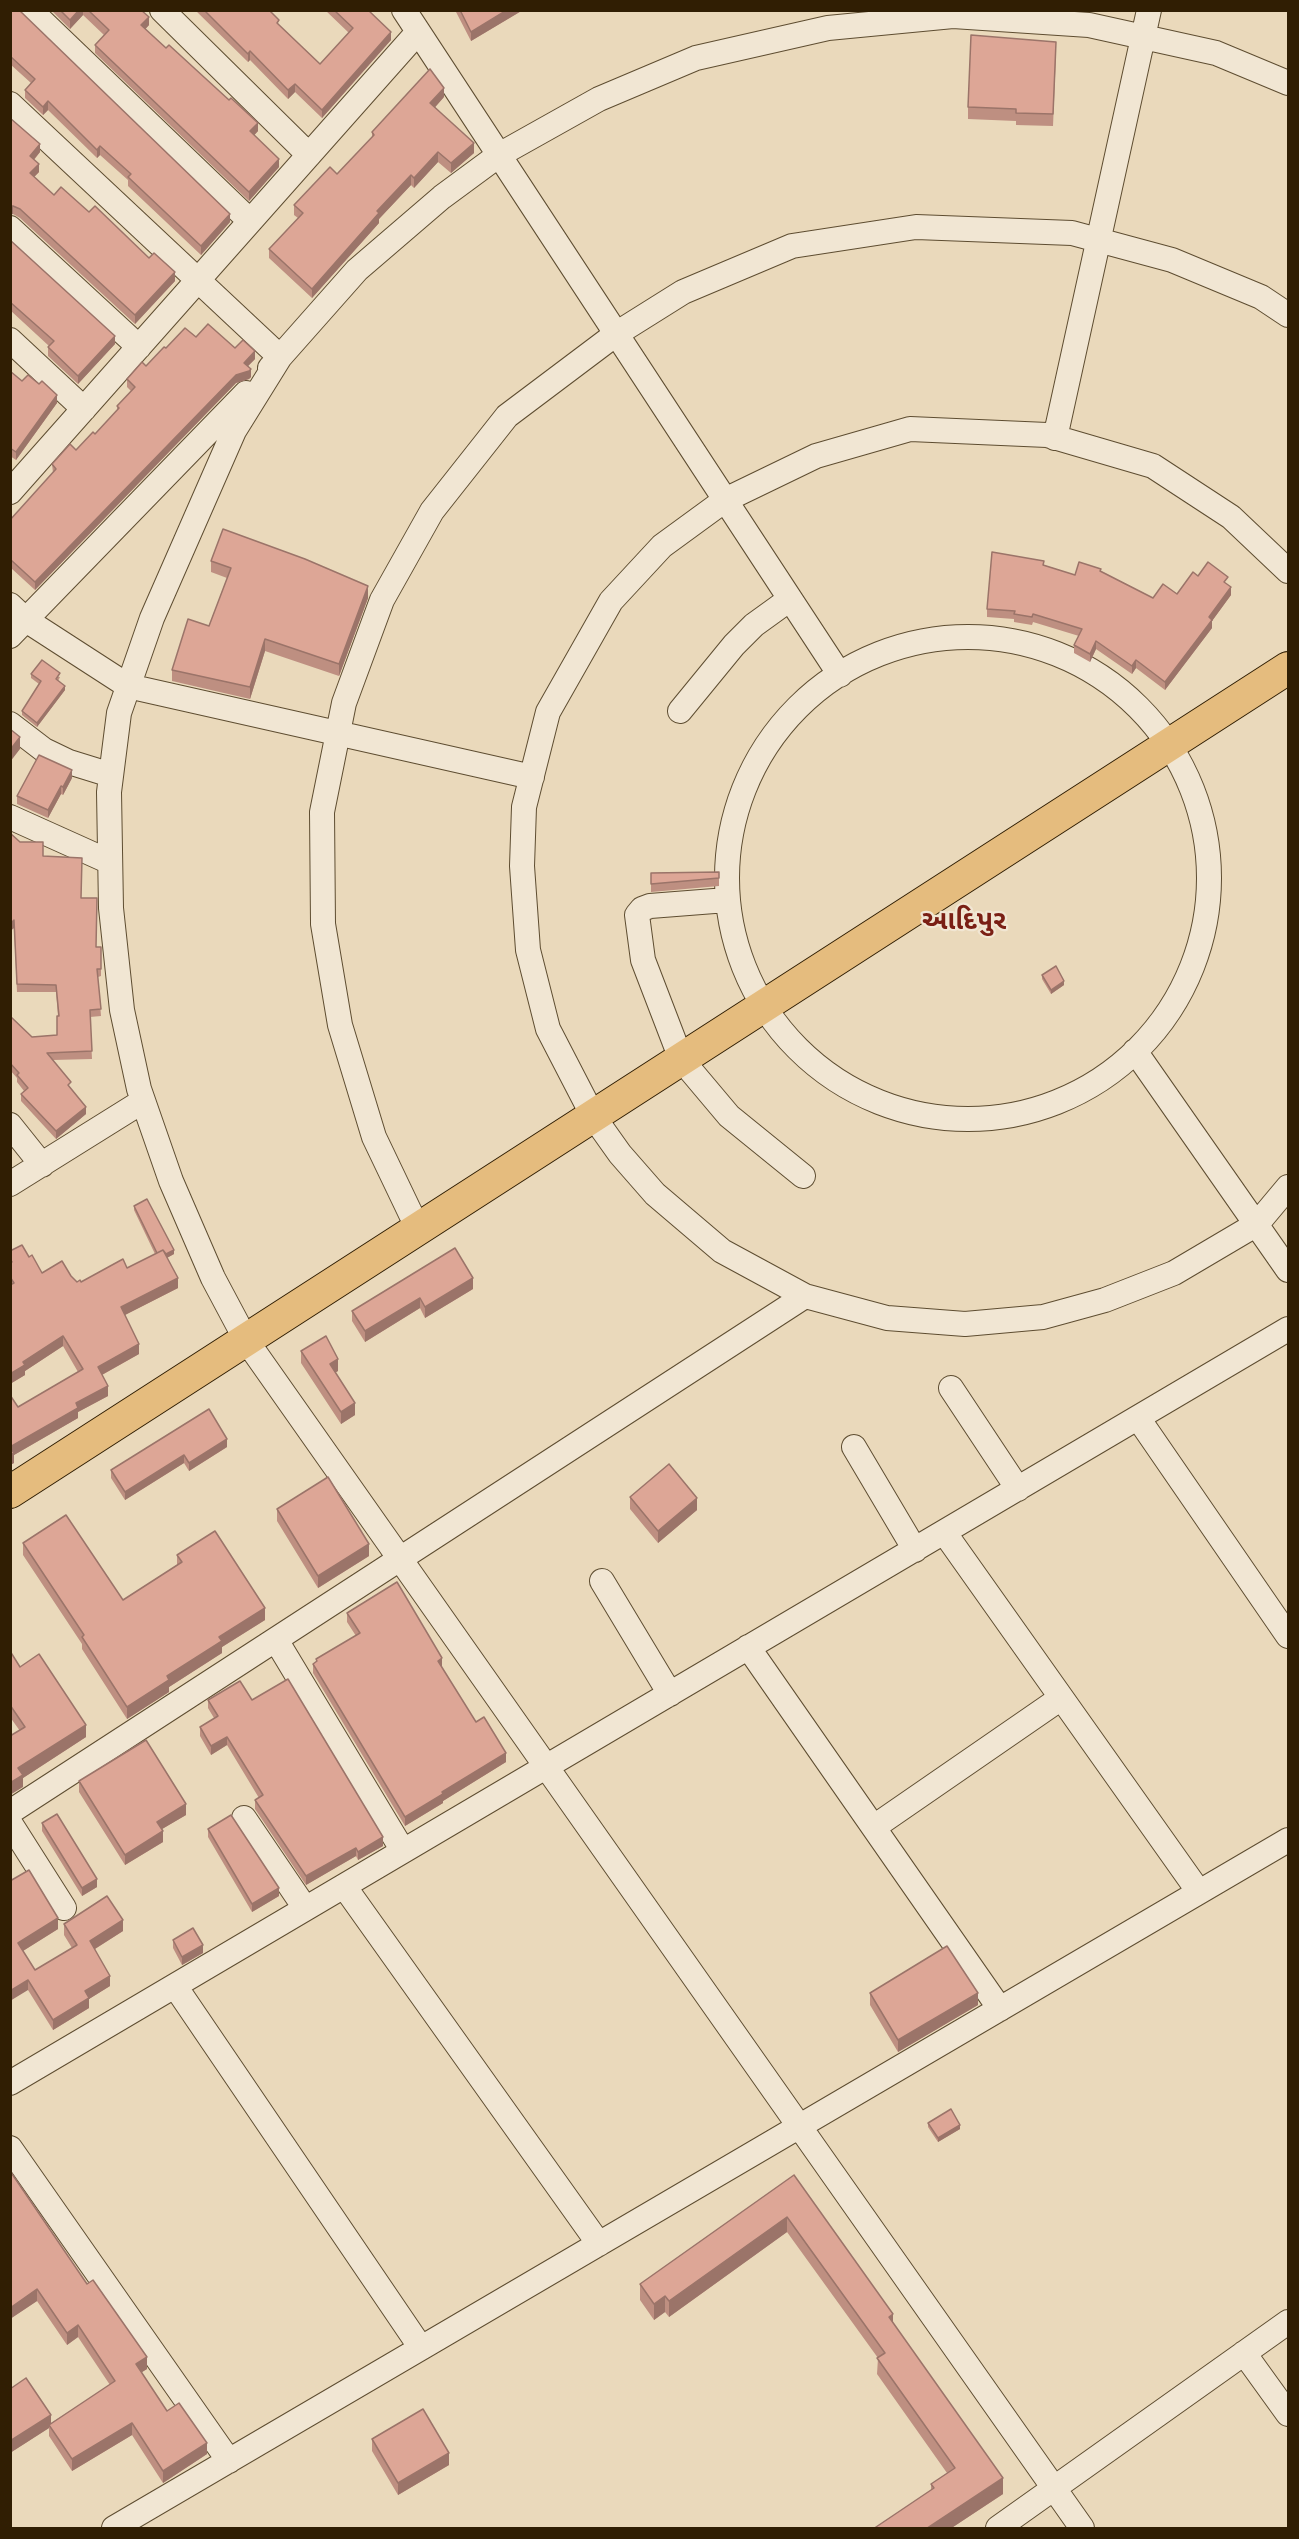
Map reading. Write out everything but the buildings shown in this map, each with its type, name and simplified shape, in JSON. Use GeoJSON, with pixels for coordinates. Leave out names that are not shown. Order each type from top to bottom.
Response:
{"type":"FeatureCollection","features":[{"type":"Feature","properties":{"kind":"main road"},"geometry":{"type":"LineString","coordinates":[[10,1492],[251,1346],[598,1123],[1174,751],[1288,668]]}},
{"type":"Feature","properties":{"kind":"main road"},"geometry":{"type":"LineString","coordinates":[[1174,751],[1288,688]]}},
{"type":"Feature","properties":{"kind":"main road"},"geometry":{"type":"LineString","coordinates":[[10,1510],[418,1229],[598,1123]]}},
{"type":"Feature","properties":{"kind":"street"},"geometry":{"type":"LineString","coordinates":[[30,10],[250,222]]}},
{"type":"Feature","properties":{"kind":"street"},"geometry":{"type":"LineString","coordinates":[[162,10],[309,155]]}},
{"type":"Feature","properties":{"kind":"street"},"geometry":{"type":"LineString","coordinates":[[1055,438],[1149,10]]}},
{"type":"Feature","properties":{"kind":"street"},"geometry":{"type":"LineString","coordinates":[[532,777],[128,686],[16,620],[280,357],[357,270],[442,197],[499,155],[599,99],[696,58],[828,28],[904,16],[953,16],[1089,25],[1216,53],[1288,83]]}},
{"type":"Feature","properties":{"kind":"street"},"geometry":{"type":"LineString","coordinates":[[12,486],[84,409],[309,155],[409,17],[840,675]]}},
{"type":"Feature","properties":{"kind":"street"},"geometry":{"type":"LineString","coordinates":[[10,104],[280,357]]}},
{"type":"Feature","properties":{"kind":"street"},"geometry":{"type":"LineString","coordinates":[[418,1229],[374,1137],[340,1024],[323,924],[321,812],[344,703],[382,600],[432,511],[507,416],[616,334],[683,292],[792,246],[916,227],[1072,233],[1172,260],[1261,297],[1288,315]]}},
{"type":"Feature","properties":{"kind":"street"},"geometry":{"type":"LineString","coordinates":[[10,228],[139,347]]}},
{"type":"Feature","properties":{"kind":"street"},"geometry":{"type":"LineString","coordinates":[[10,339],[84,409]]}},
{"type":"Feature","properties":{"kind":"street"},"geometry":{"type":"LineString","coordinates":[[280,357],[234,431],[152,618],[119,713],[111,776],[111,908],[122,1010],[143,1101],[180,1203],[213,1278],[251,1346],[1082,2529]]}},
{"type":"Feature","properties":{"kind":"street"},"geometry":{"type":"LineString","coordinates":[[1288,571],[1231,517],[1153,466],[1047,435],[910,429],[816,456],[725,500],[662,546],[610,601],[548,712],[524,807],[522,866],[528,950],[548,1029],[598,1123],[655,1194],[722,1251],[805,1296],[887,1318],[965,1324],[1043,1317],[1105,1300],[1174,1273],[1257,1224],[1288,1187]]}},
{"type":"Feature","properties":{"kind":"street"},"geometry":{"type":"LineString","coordinates":[[680,711],[734,645],[754,625],[790,599]]}},
{"type":"Feature","properties":{"kind":"street"},"geometry":{"type":"LineString","coordinates":[[955,637],[1000,639],[1051,651],[1082,665],[1125,694],[1158,729],[1174,751],[1202,814],[1209,859],[1208,907],[1197,954],[1171,1008],[1143,1044],[1113,1071],[1069,1097],[1019,1114],[968,1119],[928,1117],[877,1102],[832,1078],[794,1047],[767,1014],[743,968],[730,924],[725,880],[729,838],[739,801],[764,748],[794,711],[823,686],[840,675],[859,663],[908,645],[955,637]]}},
{"type":"Feature","properties":{"kind":"street"},"geometry":{"type":"LineString","coordinates":[[10,724],[44,750],[69,762],[111,776]]}},
{"type":"Feature","properties":{"kind":"street"},"geometry":{"type":"LineString","coordinates":[[10,817],[110,862]]}},
{"type":"Feature","properties":{"kind":"street"},"geometry":{"type":"LineString","coordinates":[[727,900],[650,906],[642,909],[637,915],[643,960],[686,1066],[729,1116],[802,1176]]}},
{"type":"Feature","properties":{"kind":"street"},"geometry":{"type":"LineString","coordinates":[[1135,1051],[1288,1270]]}},
{"type":"Feature","properties":{"kind":"street"},"geometry":{"type":"LineString","coordinates":[[10,1185],[143,1101]]}},
{"type":"Feature","properties":{"kind":"street"},"geometry":{"type":"LineString","coordinates":[[10,1125],[42,1165]]}},
{"type":"Feature","properties":{"kind":"street"},"geometry":{"type":"LineString","coordinates":[[10,1812],[805,1296]]}},
{"type":"Feature","properties":{"kind":"street"},"geometry":{"type":"LineString","coordinates":[[10,2083],[1288,1329]]}},
{"type":"Feature","properties":{"kind":"street"},"geometry":{"type":"LineString","coordinates":[[951,1388],[1018,1489]]}},
{"type":"Feature","properties":{"kind":"street"},"geometry":{"type":"LineString","coordinates":[[1138,1418],[1288,1636]]}},
{"type":"Feature","properties":{"kind":"street"},"geometry":{"type":"LineString","coordinates":[[854,1447],[915,1550]]}},
{"type":"Feature","properties":{"kind":"street"},"geometry":{"type":"LineString","coordinates":[[944,1532],[1200,1892]]}},
{"type":"Feature","properties":{"kind":"street"},"geometry":{"type":"LineString","coordinates":[[602,1581],[670,1694]]}},
{"type":"Feature","properties":{"kind":"street"},"geometry":{"type":"LineString","coordinates":[[276,1640],[403,1851]]}},
{"type":"Feature","properties":{"kind":"street"},"geometry":{"type":"LineString","coordinates":[[748,1647],[1000,2009]]}},
{"type":"Feature","properties":{"kind":"street"},"geometry":{"type":"LineString","coordinates":[[874,1827],[1061,1698]]}},
{"type":"Feature","properties":{"kind":"street"},"geometry":{"type":"LineString","coordinates":[[244,1818],[305,1908]]}},
{"type":"Feature","properties":{"kind":"street"},"geometry":{"type":"LineString","coordinates":[[10,1823],[64,1908]]}},
{"type":"Feature","properties":{"kind":"street"},"geometry":{"type":"LineString","coordinates":[[114,2529],[1288,1840]]}},
{"type":"Feature","properties":{"kind":"street"},"geometry":{"type":"LineString","coordinates":[[344,1886],[599,2244]]}},
{"type":"Feature","properties":{"kind":"street"},"geometry":{"type":"LineString","coordinates":[[175,1986],[421,2348]]}},
{"type":"Feature","properties":{"kind":"street"},"geometry":{"type":"LineString","coordinates":[[10,2148],[229,2461]]}},
{"type":"Feature","properties":{"kind":"street"},"geometry":{"type":"LineString","coordinates":[[998,2529],[1288,2322]]}},
{"type":"Feature","properties":{"kind":"street"},"geometry":{"type":"LineString","coordinates":[[1244,2353],[1288,2415]]}},
{"type":"Feature","properties":{"kind":"district","name":"આદિપુર"},"geometry":{"type":"Point","coordinates":[964,922]}}]}
